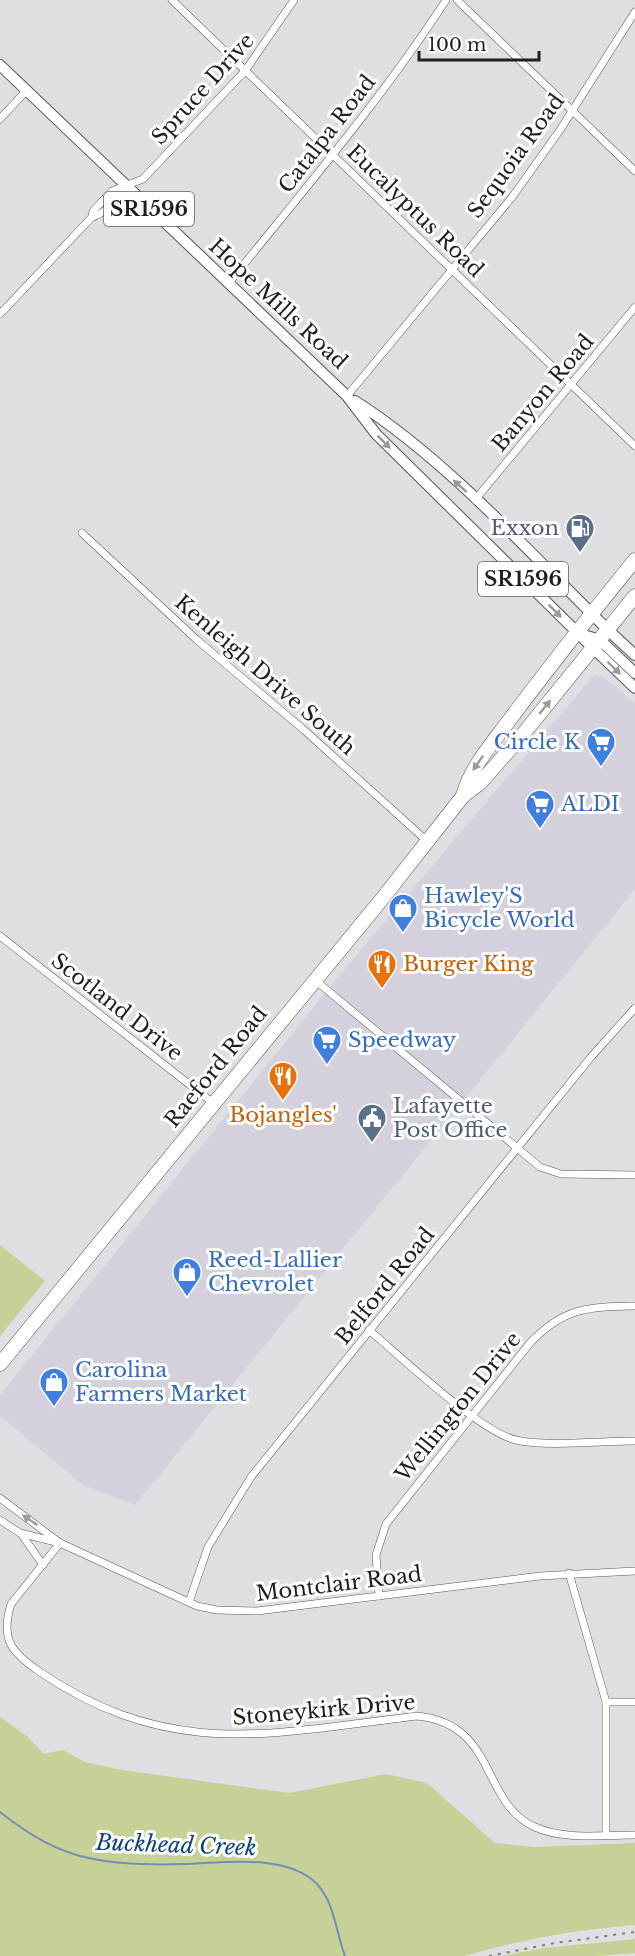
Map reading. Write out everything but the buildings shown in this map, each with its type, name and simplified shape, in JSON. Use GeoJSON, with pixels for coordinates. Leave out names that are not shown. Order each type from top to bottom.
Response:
{"type":"FeatureCollection","features":[{"type":"Feature","properties":{"kind":"highway","name":"Raeford Road"},"geometry":{"type":"LineString","coordinates":[[462,795],[466,781],[476,766],[635,560]]}},
{"type":"Feature","properties":{"kind":"highway","name":"Raeford Road"},"geometry":{"type":"LineString","coordinates":[[0,1364],[315,981],[462,795],[480,783],[635,596]]}},
{"type":"Feature","properties":{"kind":"main road","name":"Hope Mills Road"},"geometry":{"type":"LineString","coordinates":[[0,65],[124,186],[347,396],[376,434],[577,633],[600,639]]}},
{"type":"Feature","properties":{"kind":"main road","name":"Hope Mills Road"},"geometry":{"type":"LineString","coordinates":[[347,396],[388,423],[476,500],[592,614],[600,639]]}},
{"type":"Feature","properties":{"kind":"main road"},"geometry":{"type":"LineString","coordinates":[[600,639],[635,655]]}},
{"type":"Feature","properties":{"kind":"main road"},"geometry":{"type":"LineString","coordinates":[[600,639],[635,673]]}},
{"type":"Feature","properties":{"kind":"main road"},"geometry":{"type":"LineString","coordinates":[[600,639],[635,688]]}},
{"type":"Feature","properties":{"kind":"street","name":"Eucalyptus Road"},"geometry":{"type":"LineString","coordinates":[[172,0],[635,446]]}},
{"type":"Feature","properties":{"kind":"street","name":"Spruce Drive"},"geometry":{"type":"LineString","coordinates":[[0,314],[92,217],[93,211],[103,206],[112,190],[143,179],[245,71],[294,0]]}},
{"type":"Feature","properties":{"kind":"street","name":"Catalpa Road"},"geometry":{"type":"LineString","coordinates":[[228,284],[415,48],[446,0]]}},
{"type":"Feature","properties":{"kind":"street"},"geometry":{"type":"LineString","coordinates":[[457,0],[635,171]]}},
{"type":"Feature","properties":{"kind":"street","name":"Sequoia Road"},"geometry":{"type":"LineString","coordinates":[[347,396],[513,196],[560,130],[635,12]]}},
{"type":"Feature","properties":{"kind":"street"},"geometry":{"type":"LineString","coordinates":[[0,119],[26,91]]}},
{"type":"Feature","properties":{"kind":"street","name":"Banyon Road"},"geometry":{"type":"LineString","coordinates":[[476,500],[635,307]]}},
{"type":"Feature","properties":{"kind":"street","name":"Kenleigh Drive South"},"geometry":{"type":"LineString","coordinates":[[82,533],[197,640],[304,730],[427,841]]}},
{"type":"Feature","properties":{"kind":"street","name":"Scotland Drive"},"geometry":{"type":"LineString","coordinates":[[0,936],[213,1103]]}},
{"type":"Feature","properties":{"kind":"street"},"geometry":{"type":"LineString","coordinates":[[315,981],[540,1167],[555,1173],[635,1175]]}},
{"type":"Feature","properties":{"kind":"street","name":"Belford Road"},"geometry":{"type":"LineString","coordinates":[[189,1602],[208,1547],[235,1499],[591,1057],[635,1008]]}},
{"type":"Feature","properties":{"kind":"street","name":"Wellington Drive"},"geometry":{"type":"LineString","coordinates":[[379,1596],[376,1555],[386,1524],[530,1343],[550,1324],[585,1308],[635,1306]]}},
{"type":"Feature","properties":{"kind":"street"},"geometry":{"type":"LineString","coordinates":[[369,1330],[472,1416],[504,1437],[526,1442],[635,1441]]}},
{"type":"Feature","properties":{"kind":"street","name":"Montclair Road"},"geometry":{"type":"LineString","coordinates":[[0,1498],[60,1543]]}},
{"type":"Feature","properties":{"kind":"street","name":"Montclair Road"},"geometry":{"type":"LineString","coordinates":[[0,1520],[20,1533],[60,1543],[189,1602],[217,1610],[258,1611],[569,1573],[635,1571]]}},
{"type":"Feature","properties":{"kind":"street"},"geometry":{"type":"LineString","coordinates":[[20,1533],[43,1565]]}},
{"type":"Feature","properties":{"kind":"street","name":"Stoneykirk Drive"},"geometry":{"type":"LineString","coordinates":[[60,1543],[11,1604],[4,1621],[4,1636],[15,1654],[80,1697],[130,1719],[157,1727],[211,1735],[261,1734],[417,1716],[428,1717],[458,1731],[474,1746],[508,1804],[522,1820],[548,1832],[635,1835]]}},
{"type":"Feature","properties":{"kind":"street"},"geometry":{"type":"LineString","coordinates":[[569,1573],[606,1702],[606,1835]]}},
{"type":"Feature","properties":{"kind":"street"},"geometry":{"type":"LineString","coordinates":[[606,1702],[635,1702]]}},
{"type":"Feature","properties":{"kind":"shaded area"},"geometry":{"type":"Polygon","coordinates":[[[594,675],[604,677],[635,704],[635,889],[135,1505],[83,1485],[0,1416],[0,1395],[338,977],[594,675]]]}},
{"type":"Feature","properties":{"kind":"green space"},"geometry":{"type":"Polygon","coordinates":[[[0,1245],[45,1281],[0,1336],[0,1245]]]}},
{"type":"Feature","properties":{"kind":"green space"},"geometry":{"type":"Polygon","coordinates":[[[0,1717],[27,1736],[44,1754],[63,1750],[85,1762],[122,1770],[289,1793],[386,1774],[427,1783],[495,1843],[534,1847],[635,1843],[635,1925],[549,1936],[464,1956],[0,1956],[0,1717]]]}},
{"type":"Feature","properties":{"kind":"green space"},"geometry":{"type":"Polygon","coordinates":[[[635,1939],[635,1953],[597,1956],[502,1956],[544,1948],[635,1939]]]}},
{"type":"Feature","properties":{"kind":"waterway","name":"Buckhead Creek"},"geometry":{"type":"LineString","coordinates":[[0,1812],[20,1827],[53,1846],[100,1860],[149,1864],[254,1862],[289,1868],[304,1874],[317,1884],[328,1900],[345,1956]]}},
{"type":"Feature","properties":{"kind":"railway"},"geometry":{"type":"LineString","coordinates":[[489,1956],[555,1943],[635,1932]]}},
{"type":"Feature","properties":{"kind":"place","name":"Exxon"},"geometry":{"type":"Point","coordinates":[580,554]}},
{"type":"Feature","properties":{"kind":"place","name":"Circle K"},"geometry":{"type":"Point","coordinates":[601,768]}},
{"type":"Feature","properties":{"kind":"place","name":"ALDI"},"geometry":{"type":"Point","coordinates":[540,830]}},
{"type":"Feature","properties":{"kind":"place","name":"Hawley'S Bicycle World"},"geometry":{"type":"Point","coordinates":[403,934]}},
{"type":"Feature","properties":{"kind":"place","name":"Burger King"},"geometry":{"type":"Point","coordinates":[382,990]}},
{"type":"Feature","properties":{"kind":"place","name":"Speedway"},"geometry":{"type":"Point","coordinates":[327,1066]}},
{"type":"Feature","properties":{"kind":"place","name":"Bojangles'"},"geometry":{"type":"Point","coordinates":[283,1102]}},
{"type":"Feature","properties":{"kind":"place","name":"Lafayette Post Office"},"geometry":{"type":"Point","coordinates":[372,1144]}},
{"type":"Feature","properties":{"kind":"place","name":"Reed-Lallier Chevrolet"},"geometry":{"type":"Point","coordinates":[187,1298]}},
{"type":"Feature","properties":{"kind":"place","name":"Carolina Farmers Market"},"geometry":{"type":"Point","coordinates":[54,1408]}}]}
